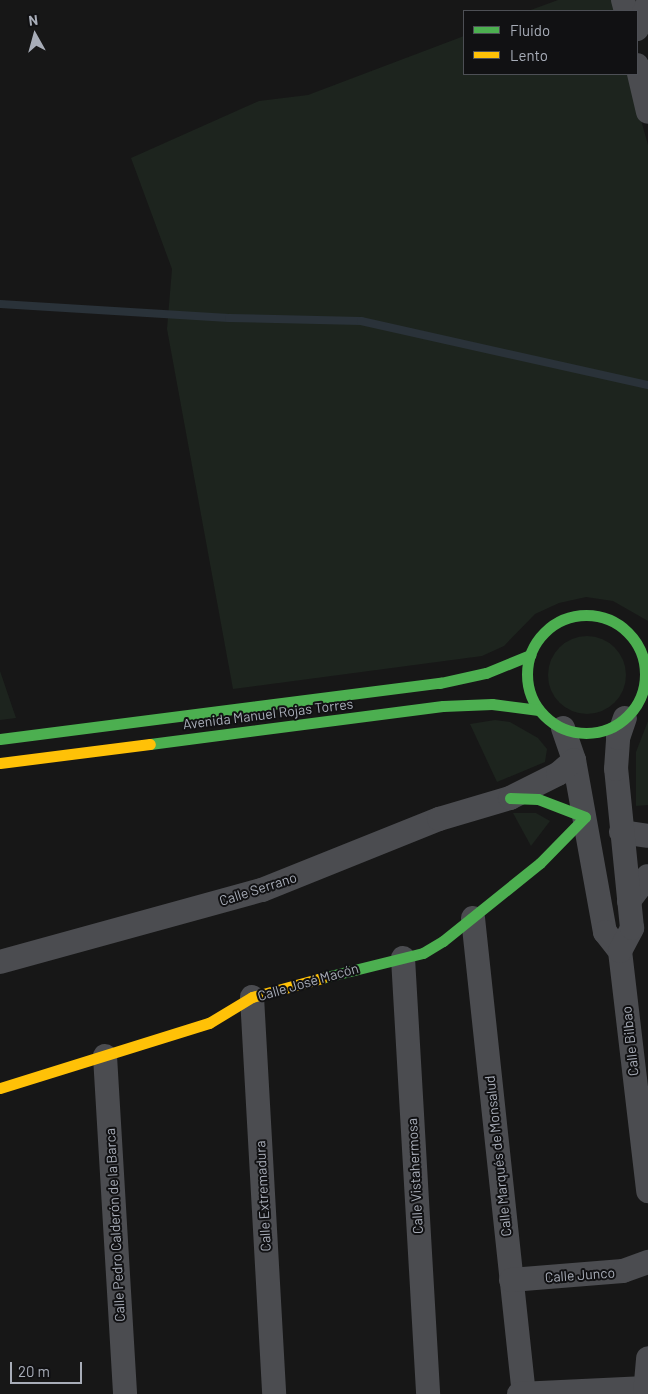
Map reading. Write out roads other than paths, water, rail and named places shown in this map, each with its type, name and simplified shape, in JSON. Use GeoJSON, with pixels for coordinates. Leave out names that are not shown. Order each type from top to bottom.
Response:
{"type":"FeatureCollection","features":[{"type":"Feature","properties":{"kind":"main road"},"geometry":{"type":"LineString","coordinates":[[589,615],[608,619],[642,644],[646,676],[645,692],[625,718],[595,732],[563,728],[539,710],[530,693],[527,674],[530,655],[539,638],[553,625],[570,617],[589,615]]}},
{"type":"Feature","properties":{"kind":"main road","name":"Avenida Manuel Rojas Torres"},"geometry":{"type":"LineString","coordinates":[[0,739],[440,683],[486,673],[530,655]]}},
{"type":"Feature","properties":{"kind":"main road","name":"Avenida Manuel Rojas Torres"},"geometry":{"type":"LineString","coordinates":[[0,763],[443,706],[492,704],[539,710]]}},
{"type":"Feature","properties":{"kind":"main road","name":"Calle Serrano"},"geometry":{"type":"LineString","coordinates":[[510,798],[538,799],[585,817]]}},
{"type":"Feature","properties":{"kind":"main road","name":"Calle José Macón"},"geometry":{"type":"LineString","coordinates":[[0,1088],[209,1023],[252,997],[382,961],[423,953],[473,918],[540,862],[585,817]]}},
{"type":"Feature","properties":{"kind":"street"},"geometry":{"type":"LineString","coordinates":[[638,27],[648,2]]}},
{"type":"Feature","properties":{"kind":"street"},"geometry":{"type":"LineString","coordinates":[[638,69],[648,112]]}},
{"type":"Feature","properties":{"kind":"street"},"geometry":{"type":"LineString","coordinates":[[563,728],[574,760],[605,932],[620,951],[632,928],[616,769],[618,738],[625,718]]}},
{"type":"Feature","properties":{"kind":"street","name":"Calle Serrano"},"geometry":{"type":"LineString","coordinates":[[0,962],[262,890],[438,819],[510,798],[558,774],[574,760]]}},
{"type":"Feature","properties":{"kind":"street","name":"Calle José Macón"},"geometry":{"type":"LineString","coordinates":[[540,862],[564,853],[592,857],[622,843],[648,836]]}},
{"type":"Feature","properties":{"kind":"street"},"geometry":{"type":"LineString","coordinates":[[629,901],[648,876]]}},
{"type":"Feature","properties":{"kind":"street","name":"Calle Marqués de Monsalud"},"geometry":{"type":"LineString","coordinates":[[473,918],[524,1394]]}},
{"type":"Feature","properties":{"kind":"street","name":"Calle Bilbao"},"geometry":{"type":"LineString","coordinates":[[620,951],[648,1191]]}},
{"type":"Feature","properties":{"kind":"street","name":"Calle Vistahermosa"},"geometry":{"type":"LineString","coordinates":[[402,958],[428,1394]]}},
{"type":"Feature","properties":{"kind":"street","name":"Calle Extremadura"},"geometry":{"type":"LineString","coordinates":[[252,997],[274,1394]]}},
{"type":"Feature","properties":{"kind":"street","name":"Calle Pedro Calderón de la Barca"},"geometry":{"type":"LineString","coordinates":[[105,1056],[125,1394]]}},
{"type":"Feature","properties":{"kind":"street","name":"Calle Junco"},"geometry":{"type":"LineString","coordinates":[[511,1280],[623,1271],[648,1262]]}},
{"type":"Feature","properties":{"kind":"street"},"geometry":{"type":"LineString","coordinates":[[519,1394],[647,1380]]}},
{"type":"Feature","properties":{"kind":"waterway"},"geometry":{"type":"LineString","coordinates":[[0,304],[229,318],[361,321],[648,385]]}}]}
